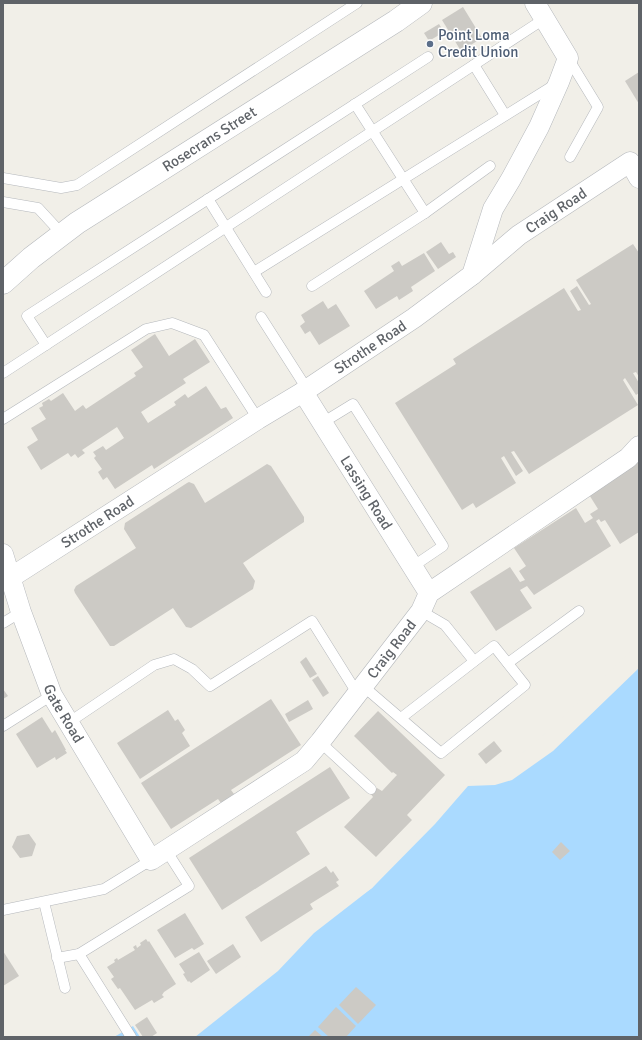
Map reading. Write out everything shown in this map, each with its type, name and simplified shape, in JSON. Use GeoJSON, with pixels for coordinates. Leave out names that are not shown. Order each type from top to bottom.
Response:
{"type":"FeatureCollection","features":[{"type":"Feature","properties":{"kind":"street","name":"Rosecrans Street"},"geometry":{"type":"LineString","coordinates":[[3,283],[31,258],[89,215],[396,21],[421,3]]}},
{"type":"Feature","properties":{"kind":"street"},"geometry":{"type":"LineString","coordinates":[[472,275],[493,209],[539,127],[568,58],[540,9]]}},
{"type":"Feature","properties":{"kind":"street","name":"Craig Road"},"geometry":{"type":"LineString","coordinates":[[472,275],[519,235],[630,162],[639,178]]}},
{"type":"Feature","properties":{"kind":"street","name":"Strothe Road"},"geometry":{"type":"LineString","coordinates":[[10,578],[305,390],[414,318],[472,275]]}},
{"type":"Feature","properties":{"kind":"street","name":"Lassing Road"},"geometry":{"type":"LineString","coordinates":[[305,390],[322,423],[412,567],[425,602]]}},
{"type":"Feature","properties":{"kind":"street","name":"Craig Road"},"geometry":{"type":"LineString","coordinates":[[158,855],[304,761],[360,690],[425,602],[628,458],[639,446]]}},
{"type":"Feature","properties":{"kind":"street","name":"Gate Road"},"geometry":{"type":"LineString","coordinates":[[3,554],[20,612],[52,695],[68,723],[158,855]]}},
{"type":"Feature","properties":{"kind":"lane"},"geometry":{"type":"LineString","coordinates":[[3,178],[61,188],[77,185],[357,3]]}},
{"type":"Feature","properties":{"kind":"lane"},"geometry":{"type":"LineString","coordinates":[[3,373],[474,65],[540,9]]}},
{"type":"Feature","properties":{"kind":"lane"},"geometry":{"type":"LineString","coordinates":[[46,345],[27,316],[428,57]]}},
{"type":"Feature","properties":{"kind":"lane"},"geometry":{"type":"LineString","coordinates":[[568,58],[598,107],[570,157]]}},
{"type":"Feature","properties":{"kind":"lane"},"geometry":{"type":"LineString","coordinates":[[474,65],[505,115]]}},
{"type":"Feature","properties":{"kind":"lane"},"geometry":{"type":"LineString","coordinates":[[254,272],[559,82]]}},
{"type":"Feature","properties":{"kind":"lane"},"geometry":{"type":"LineString","coordinates":[[355,104],[425,213]]}},
{"type":"Feature","properties":{"kind":"lane"},"geometry":{"type":"LineString","coordinates":[[312,286],[425,213],[490,166]]}},
{"type":"Feature","properties":{"kind":"lane"},"geometry":{"type":"LineString","coordinates":[[208,199],[266,292]]}},
{"type":"Feature","properties":{"kind":"lane"},"geometry":{"type":"LineString","coordinates":[[3,202],[38,208],[62,234]]}},
{"type":"Feature","properties":{"kind":"lane"},"geometry":{"type":"LineString","coordinates":[[260,317],[305,390]]}},
{"type":"Feature","properties":{"kind":"lane"},"geometry":{"type":"LineString","coordinates":[[3,419],[146,329],[172,324],[204,335],[258,419]]}},
{"type":"Feature","properties":{"kind":"lane"},"geometry":{"type":"LineString","coordinates":[[322,423],[353,404],[443,546],[412,567]]}},
{"type":"Feature","properties":{"kind":"lane"},"geometry":{"type":"LineString","coordinates":[[425,602],[474,661]]}},
{"type":"Feature","properties":{"kind":"lane"},"geometry":{"type":"LineString","coordinates":[[508,663],[579,611]]}},
{"type":"Feature","properties":{"kind":"lane"},"geometry":{"type":"LineString","coordinates":[[3,623],[20,612]]}},
{"type":"Feature","properties":{"kind":"lane"},"geometry":{"type":"LineString","coordinates":[[68,723],[154,665],[174,659],[192,670],[210,686],[312,621],[360,690],[401,718],[441,753],[525,685],[494,646],[401,718]]}},
{"type":"Feature","properties":{"kind":"lane"},"geometry":{"type":"LineString","coordinates":[[3,726],[52,695]]}},
{"type":"Feature","properties":{"kind":"lane"},"geometry":{"type":"LineString","coordinates":[[320,742],[371,789]]}},
{"type":"Feature","properties":{"kind":"lane"},"geometry":{"type":"LineString","coordinates":[[3,910],[104,889],[158,855],[189,886],[79,954],[58,958]]}},
{"type":"Feature","properties":{"kind":"lane"},"geometry":{"type":"LineString","coordinates":[[44,902],[65,988]]}},
{"type":"Feature","properties":{"kind":"lane"},"geometry":{"type":"LineString","coordinates":[[79,954],[131,1037]]}},
{"type":"Feature","properties":{"kind":"water"},"geometry":{"type":"Polygon","coordinates":[[[639,645],[639,1037],[149,1037],[372,888],[466,785],[515,762],[555,727],[639,645]]]}},
{"type":"Feature","properties":{"kind":"water"},"geometry":{"type":"Polygon","coordinates":[[[133,1026],[140,1037],[114,1037],[133,1026]]]}},
{"type":"Feature","properties":{"kind":"pier"},"geometry":{"type":"Polygon","coordinates":[[[639,643],[639,668],[553,751],[512,780],[495,785],[468,786],[435,824],[372,888],[314,933],[278,971],[195,1037],[149,1037],[152,1028],[312,923],[371,887],[465,783],[514,760],[554,726],[639,643]]]}},
{"type":"Feature","properties":{"kind":"building"},"geometry":{"type":"Polygon","coordinates":[[[463,7],[482,38],[461,51],[442,20],[463,7]]]}},
{"type":"Feature","properties":{"kind":"building"},"geometry":{"type":"Polygon","coordinates":[[[439,24],[444,32],[429,41],[424,33],[439,24]]]}},
{"type":"Feature","properties":{"kind":"building"},"geometry":{"type":"Polygon","coordinates":[[[639,72],[639,104],[625,81],[639,72]]]}},
{"type":"Feature","properties":{"kind":"building"},"geometry":{"type":"Polygon","coordinates":[[[441,242],[449,254],[453,252],[456,257],[438,269],[426,252],[441,242]]]}},
{"type":"Feature","properties":{"kind":"building"},"geometry":{"type":"Polygon","coordinates":[[[633,244],[639,253],[639,377],[636,372],[633,373],[639,383],[639,393],[636,395],[625,378],[623,380],[638,405],[529,474],[514,451],[511,452],[523,471],[516,476],[504,456],[501,458],[516,483],[476,508],[473,503],[462,510],[395,403],[456,364],[453,359],[564,288],[578,311],[581,310],[570,291],[577,286],[589,305],[591,304],[576,280],[633,244]]]}},
{"type":"Feature","properties":{"kind":"building"},"geometry":{"type":"Polygon","coordinates":[[[424,253],[435,271],[411,287],[413,291],[399,300],[397,296],[376,309],[364,291],[394,271],[391,266],[399,261],[402,266],[424,253]]]}},
{"type":"Feature","properties":{"kind":"building"},"geometry":{"type":"Polygon","coordinates":[[[323,301],[328,309],[336,304],[350,326],[319,345],[310,331],[305,334],[300,326],[305,322],[301,315],[323,301]]]}},
{"type":"Feature","properties":{"kind":"building"},"geometry":{"type":"Polygon","coordinates":[[[155,334],[169,356],[195,339],[210,362],[183,379],[186,383],[141,412],[148,423],[176,405],[174,402],[185,394],[188,398],[206,386],[221,409],[226,407],[233,418],[154,469],[152,465],[115,489],[107,477],[103,480],[98,472],[102,469],[94,458],[96,456],[93,452],[103,446],[106,450],[124,438],[117,427],[82,450],[85,453],[78,458],[75,454],[71,457],[68,453],[41,470],[27,447],[38,440],[31,428],[46,419],[39,408],[43,406],[42,403],[49,399],[51,401],[63,393],[75,411],[83,405],[86,409],[136,376],[134,373],[143,367],[131,350],[155,334]]]}},
{"type":"Feature","properties":{"kind":"building"},"geometry":{"type":"Polygon","coordinates":[[[639,461],[639,532],[620,544],[605,520],[601,522],[599,519],[596,521],[611,546],[534,595],[527,586],[520,590],[532,608],[496,631],[470,592],[510,567],[520,582],[525,580],[519,571],[526,566],[514,548],[576,508],[585,523],[593,518],[590,514],[598,509],[588,493],[639,461]]]}},
{"type":"Feature","properties":{"kind":"building"},"geometry":{"type":"Polygon","coordinates":[[[267,464],[271,466],[304,517],[304,522],[243,563],[255,581],[253,589],[191,628],[186,627],[173,608],[114,646],[110,646],[74,590],[76,586],[136,548],[124,529],[125,523],[189,482],[194,484],[205,503],[267,464]]]}},
{"type":"Feature","properties":{"kind":"building"},"geometry":{"type":"Polygon","coordinates":[[[306,657],[317,674],[310,678],[300,662],[306,657]]]}},
{"type":"Feature","properties":{"kind":"building"},"geometry":{"type":"Polygon","coordinates":[[[318,676],[329,693],[323,697],[312,680],[318,676]]]}},
{"type":"Feature","properties":{"kind":"building"},"geometry":{"type":"Polygon","coordinates":[[[3,689],[8,696],[3,699],[3,689]]]}},
{"type":"Feature","properties":{"kind":"building"},"geometry":{"type":"Polygon","coordinates":[[[271,699],[301,745],[231,790],[234,794],[221,803],[218,799],[171,829],[141,783],[271,699]]]}},
{"type":"Feature","properties":{"kind":"building"},"geometry":{"type":"Polygon","coordinates":[[[308,700],[313,709],[289,722],[285,714],[308,700]]]}},
{"type":"Feature","properties":{"kind":"building"},"geometry":{"type":"Polygon","coordinates":[[[168,710],[175,721],[178,719],[185,730],[182,733],[190,746],[140,779],[117,743],[168,710]]]}},
{"type":"Feature","properties":{"kind":"building"},"geometry":{"type":"Polygon","coordinates":[[[378,711],[445,775],[407,815],[412,820],[376,857],[344,827],[373,797],[371,794],[377,788],[382,791],[397,775],[393,772],[392,773],[354,736],[378,711]]]}},
{"type":"Feature","properties":{"kind":"building"},"geometry":{"type":"Polygon","coordinates":[[[42,717],[52,733],[55,730],[67,753],[56,760],[55,757],[37,768],[16,734],[42,717]]]}},
{"type":"Feature","properties":{"kind":"building"},"geometry":{"type":"Polygon","coordinates":[[[494,741],[502,751],[486,764],[478,754],[494,741]]]}},
{"type":"Feature","properties":{"kind":"building"},"geometry":{"type":"Polygon","coordinates":[[[330,767],[350,798],[296,832],[310,854],[222,910],[189,858],[330,767]]]}},
{"type":"Feature","properties":{"kind":"building"},"geometry":{"type":"Polygon","coordinates":[[[29,834],[36,844],[32,856],[20,858],[12,847],[17,836],[29,834]]]}},
{"type":"Feature","properties":{"kind":"building"},"geometry":{"type":"Polygon","coordinates":[[[561,842],[570,851],[560,860],[552,852],[561,842]]]}},
{"type":"Feature","properties":{"kind":"building"},"geometry":{"type":"Polygon","coordinates":[[[326,866],[331,873],[333,871],[339,880],[336,882],[339,886],[310,904],[313,909],[261,942],[245,917],[326,866]]]}},
{"type":"Feature","properties":{"kind":"building"},"geometry":{"type":"Polygon","coordinates":[[[185,913],[204,944],[194,950],[192,948],[175,958],[157,930],[185,913]]]}},
{"type":"Feature","properties":{"kind":"building"},"geometry":{"type":"Polygon","coordinates":[[[146,939],[148,942],[149,941],[176,984],[164,992],[162,995],[164,997],[154,1003],[152,1000],[135,1010],[120,988],[118,989],[111,979],[114,977],[107,967],[115,962],[114,960],[117,958],[118,960],[135,950],[133,947],[136,945],[137,948],[141,945],[140,943],[146,939]]]}},
{"type":"Feature","properties":{"kind":"building"},"geometry":{"type":"Polygon","coordinates":[[[233,944],[241,957],[216,974],[207,961],[233,944]]]}},
{"type":"Feature","properties":{"kind":"building"},"geometry":{"type":"Polygon","coordinates":[[[3,951],[19,976],[3,986],[3,951]]]}},
{"type":"Feature","properties":{"kind":"building"},"geometry":{"type":"Polygon","coordinates":[[[199,952],[210,970],[191,983],[189,981],[188,982],[183,974],[185,973],[179,964],[199,952]]]}},
{"type":"Feature","properties":{"kind":"building"},"geometry":{"type":"Polygon","coordinates":[[[356,987],[376,1005],[358,1024],[339,1005],[356,987]]]}},
{"type":"Feature","properties":{"kind":"building"},"geometry":{"type":"Polygon","coordinates":[[[336,1007],[356,1026],[346,1037],[329,1037],[318,1027],[336,1007]]]}},
{"type":"Feature","properties":{"kind":"building"},"geometry":{"type":"Polygon","coordinates":[[[147,1017],[157,1033],[151,1037],[143,1037],[135,1025],[147,1017]]]}},
{"type":"Feature","properties":{"kind":"building"},"geometry":{"type":"Polygon","coordinates":[[[315,1030],[323,1037],[308,1037],[315,1030]]]}},
{"type":"Feature","properties":{"kind":"place","name":"Point Loma Credit Union"},"geometry":{"type":"Point","coordinates":[430,44]}}]}
